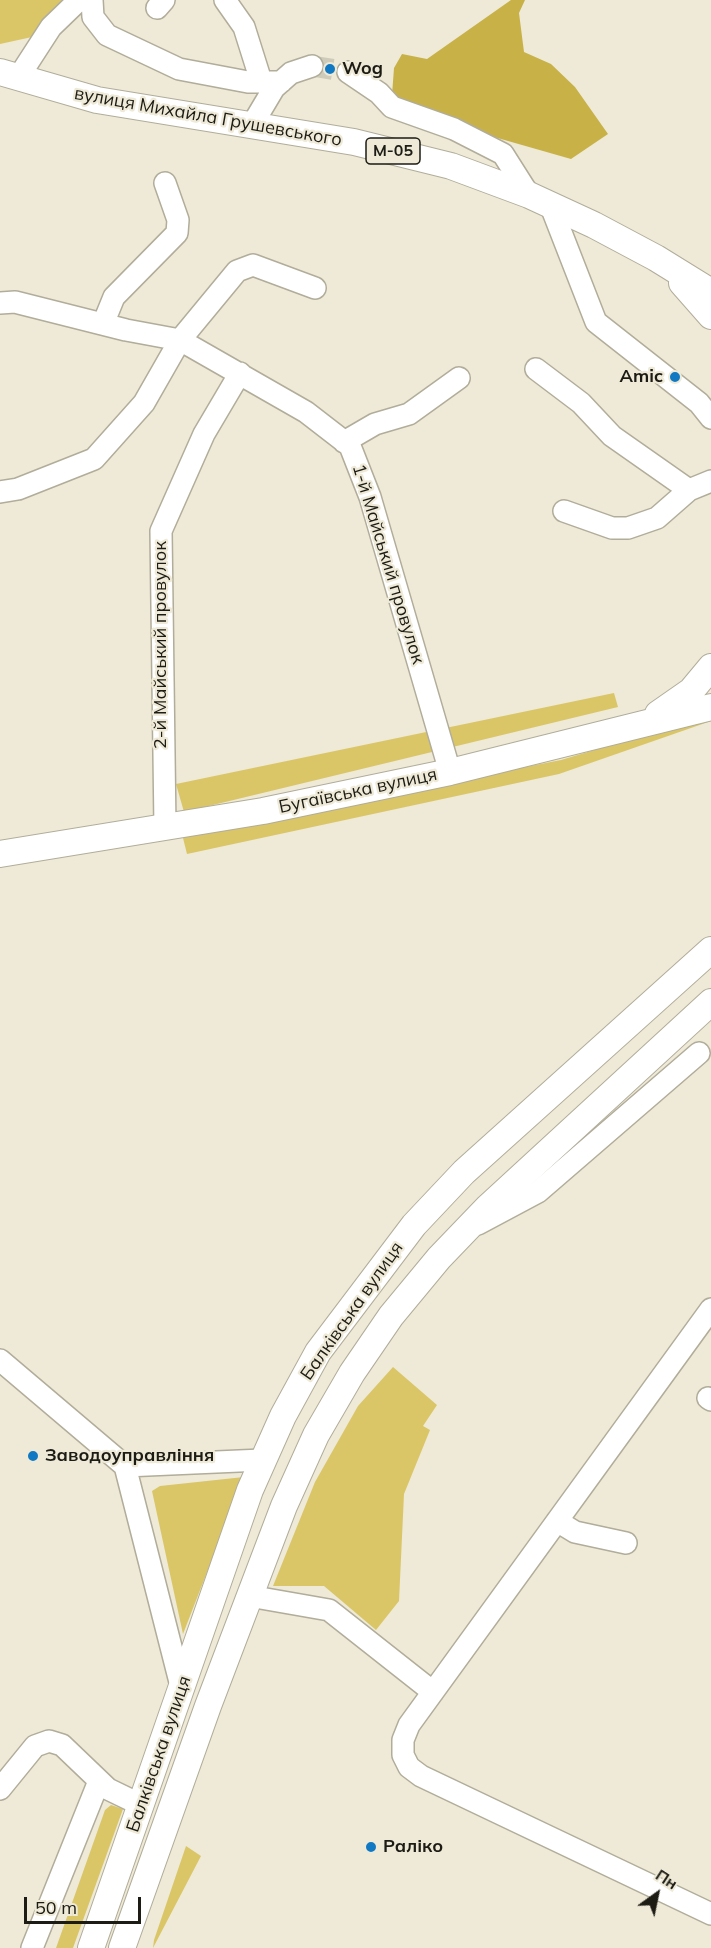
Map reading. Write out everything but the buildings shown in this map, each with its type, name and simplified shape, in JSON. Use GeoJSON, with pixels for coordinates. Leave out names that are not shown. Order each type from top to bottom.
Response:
{"type":"FeatureCollection","features":[{"type":"Feature","properties":{"kind":"main road","name":"вулиця Михайла Грушевського"},"geometry":{"type":"LineString","coordinates":[[9,75],[97,100],[252,125],[407,154],[451,166],[540,200],[656,258],[711,292]]}},
{"type":"Feature","properties":{"kind":"main road"},"geometry":{"type":"LineString","coordinates":[[656,258],[711,316]]}},
{"type":"Feature","properties":{"kind":"main road"},"geometry":{"type":"LineString","coordinates":[[634,727],[680,700],[711,667]]}},
{"type":"Feature","properties":{"kind":"main road","name":"Бугаївська вулиця"},"geometry":{"type":"LineString","coordinates":[[0,854],[165,828],[450,772],[711,707]]}},
{"type":"Feature","properties":{"kind":"main road","name":"Балківська вулиця"},"geometry":{"type":"LineString","coordinates":[[91,1948],[262,1460],[318,1352],[414,1225],[464,1172],[711,950]]}},
{"type":"Feature","properties":{"kind":"main road","name":"Балківська вулиця"},"geometry":{"type":"LineString","coordinates":[[122,1948],[249,1596],[284,1506],[311,1445],[347,1381],[391,1316],[496,1199],[710,1005]]}},
{"type":"Feature","properties":{"kind":"street"},"geometry":{"type":"LineString","coordinates":[[9,75],[51,27],[79,0]]}},
{"type":"Feature","properties":{"kind":"street"},"geometry":{"type":"LineString","coordinates":[[92,0],[93,17],[107,35],[179,69],[248,82],[271,82],[312,66]]}},
{"type":"Feature","properties":{"kind":"street"},"geometry":{"type":"LineString","coordinates":[[225,0],[244,27],[274,88],[252,125]]}},
{"type":"Feature","properties":{"kind":"street"},"geometry":{"type":"LineString","coordinates":[[348,72],[379,93],[392,107],[454,129],[503,154],[540,200],[596,322],[699,403],[711,418]]}},
{"type":"Feature","properties":{"kind":"street"},"geometry":{"type":"LineString","coordinates":[[103,324],[114,297],[177,233],[178,220],[165,183]]}},
{"type":"Feature","properties":{"kind":"street"},"geometry":{"type":"LineString","coordinates":[[0,492],[18,489],[94,459],[144,402],[180,340],[237,271],[253,265],[315,288]]}},
{"type":"Feature","properties":{"kind":"street","name":"1-й Майський провулок"},"geometry":{"type":"LineString","coordinates":[[0,303],[15,302],[180,340],[306,412],[350,446],[370,497],[450,772]]}},
{"type":"Feature","properties":{"kind":"street"},"geometry":{"type":"LineString","coordinates":[[536,369],[581,403],[612,436],[689,490]]}},
{"type":"Feature","properties":{"kind":"street","name":"2-й Майський провулок"},"geometry":{"type":"LineString","coordinates":[[165,828],[161,531],[204,434],[240,373]]}},
{"type":"Feature","properties":{"kind":"street"},"geometry":{"type":"LineString","coordinates":[[344,441],[375,424],[409,414],[459,378]]}},
{"type":"Feature","properties":{"kind":"street"},"geometry":{"type":"LineString","coordinates":[[564,511],[612,528],[628,528],[657,518],[689,490],[711,481]]}},
{"type":"Feature","properties":{"kind":"street"},"geometry":{"type":"LineString","coordinates":[[465,1232],[538,1192],[699,1053]]}},
{"type":"Feature","properties":{"kind":"street"},"geometry":{"type":"LineString","coordinates":[[710,1312],[409,1725],[404,1740],[403,1755],[409,1767],[421,1776],[710,1911]]}},
{"type":"Feature","properties":{"kind":"street"},"geometry":{"type":"LineString","coordinates":[[0,1360],[125,1466],[182,1690]]}},
{"type":"Feature","properties":{"kind":"street"},"geometry":{"type":"LineString","coordinates":[[125,1466],[262,1460]]}},
{"type":"Feature","properties":{"kind":"street"},"geometry":{"type":"LineString","coordinates":[[557,1521],[575,1532],[626,1543]]}},
{"type":"Feature","properties":{"kind":"street"},"geometry":{"type":"LineString","coordinates":[[249,1596],[329,1610],[433,1692]]}},
{"type":"Feature","properties":{"kind":"street"},"geometry":{"type":"LineString","coordinates":[[0,1789],[41,1742],[62,1745],[108,1789],[141,1805]]}},
{"type":"Feature","properties":{"kind":"street"},"geometry":{"type":"LineString","coordinates":[[32,1948],[99,1781]]}},
{"type":"Feature","properties":{"kind":"shaded area"},"geometry":{"type":"Polygon","coordinates":[[[0,0],[63,0],[32,37],[0,44],[0,0]]]}},
{"type":"Feature","properties":{"kind":"shaded area"},"geometry":{"type":"Polygon","coordinates":[[[511,0],[525,0],[519,13],[524,52],[551,64],[575,87],[608,134],[571,159],[410,113],[392,95],[394,68],[402,54],[427,59],[511,0]]]}},
{"type":"Feature","properties":{"kind":"shaded area"},"geometry":{"type":"Polygon","coordinates":[[[614,693],[618,707],[184,812],[176,784],[614,693]]]}},
{"type":"Feature","properties":{"kind":"shaded area"},"geometry":{"type":"Polygon","coordinates":[[[711,715],[711,721],[559,774],[187,854],[182,834],[561,760],[711,715]]]}},
{"type":"Feature","properties":{"kind":"shaded area"},"geometry":{"type":"Polygon","coordinates":[[[393,1367],[437,1405],[423,1426],[430,1430],[404,1494],[399,1601],[376,1630],[324,1586],[273,1586],[315,1482],[358,1406],[393,1367]]]}},
{"type":"Feature","properties":{"kind":"shaded area"},"geometry":{"type":"Polygon","coordinates":[[[244,1477],[183,1634],[152,1491],[160,1486],[244,1477]]]}},
{"type":"Feature","properties":{"kind":"shaded area"},"geometry":{"type":"Polygon","coordinates":[[[111,1805],[123,1809],[73,1948],[56,1948],[105,1810],[111,1805]]]}},
{"type":"Feature","properties":{"kind":"shaded area"},"geometry":{"type":"Polygon","coordinates":[[[186,1846],[201,1856],[153,1948],[154,1940],[186,1846]]]}},
{"type":"Feature","properties":{"kind":"tunnel"},"geometry":{"type":"LineString","coordinates":[[312,66],[348,72]]}},
{"type":"Feature","properties":{"kind":"place","name":"Wog"},"geometry":{"type":"Point","coordinates":[330,69]}},
{"type":"Feature","properties":{"kind":"place","name":"Amic"},"geometry":{"type":"Point","coordinates":[675,377]}},
{"type":"Feature","properties":{"kind":"place","name":"Заводоуправління"},"geometry":{"type":"Point","coordinates":[33,1456]}},
{"type":"Feature","properties":{"kind":"place","name":"Раліко"},"geometry":{"type":"Point","coordinates":[371,1847]}}]}
